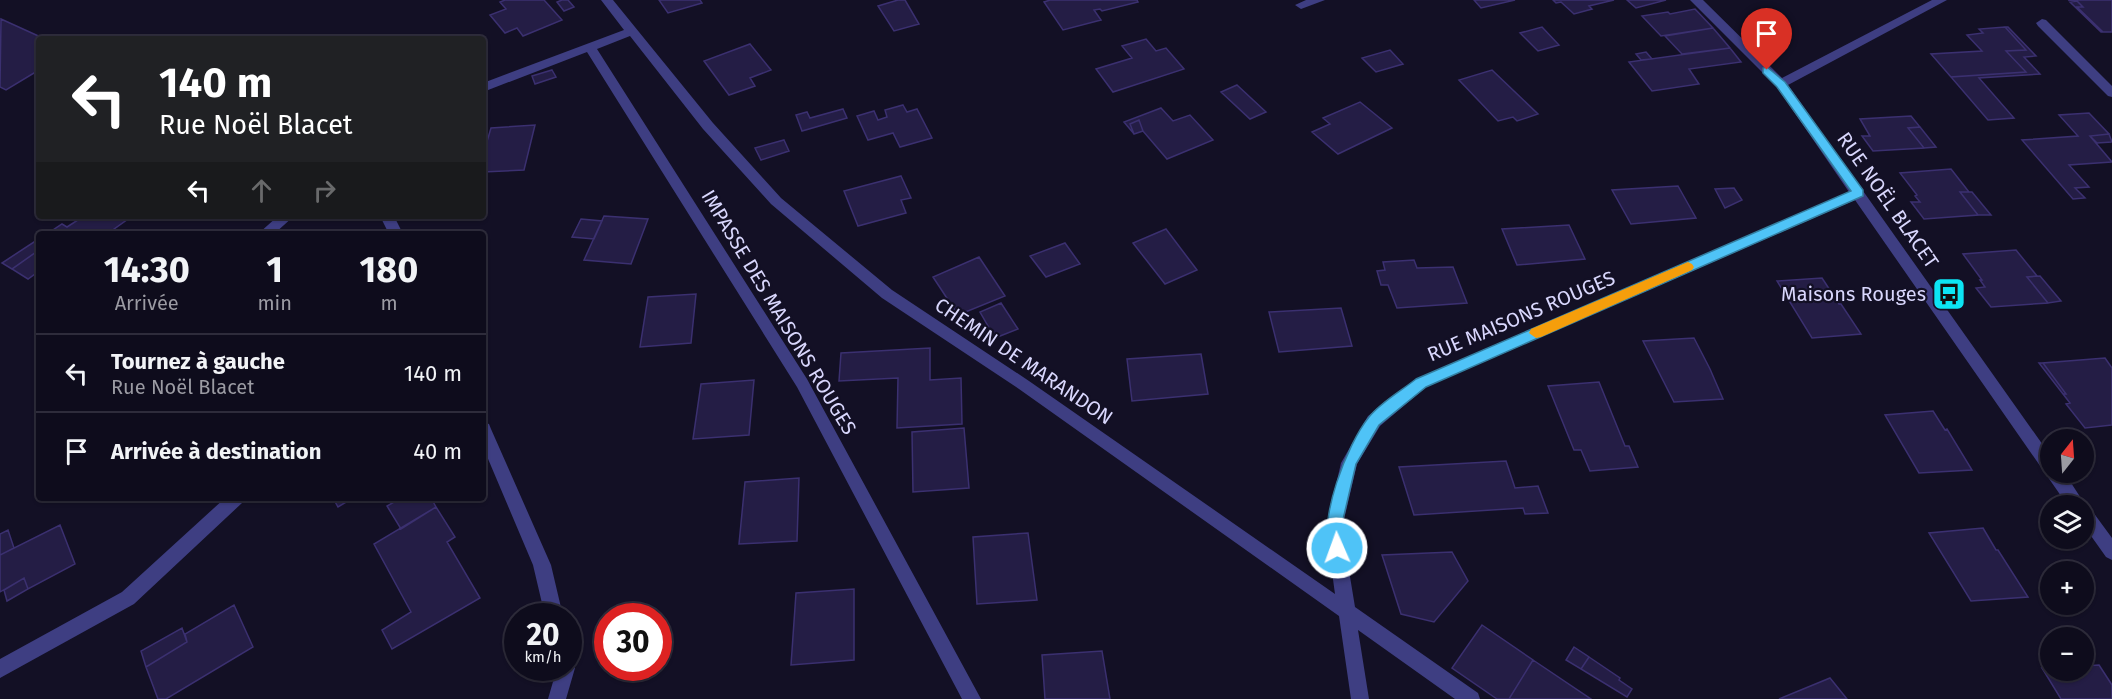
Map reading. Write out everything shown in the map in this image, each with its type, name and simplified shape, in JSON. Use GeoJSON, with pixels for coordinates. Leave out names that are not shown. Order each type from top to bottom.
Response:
{"type":"FeatureCollection","features":[{"type":"Feature","properties":{"kind":"street","name":"CHEMIN DE MARANDON"},"geometry":{"type":"LineString","coordinates":[[607,0],[708,126],[776,201],[887,294],[1024,385],[1347,610],[1470,699]]}},
{"type":"Feature","properties":{"kind":"street"},"geometry":{"type":"LineString","coordinates":[[1301,5],[1319,0]]}},
{"type":"Feature","properties":{"kind":"street","name":"RUE NOËL BLACET"},"geometry":{"type":"LineString","coordinates":[[1696,0],[1781,84],[2040,454]]}},
{"type":"Feature","properties":{"kind":"street"},"geometry":{"type":"LineString","coordinates":[[1781,84],[1941,0]]}},
{"type":"Feature","properties":{"kind":"street"},"geometry":{"type":"LineString","coordinates":[[2042,23],[2112,93]]}},
{"type":"Feature","properties":{"kind":"street"},"geometry":{"type":"LineString","coordinates":[[486,87],[632,31]]}},
{"type":"Feature","properties":{"kind":"street","name":"IMPASSE DES MAISONS ROUGES"},"geometry":{"type":"LineString","coordinates":[[590,47],[802,383],[972,699]]}},
{"type":"Feature","properties":{"kind":"street","name":"RUE MAISONS ROUGES"},"geometry":{"type":"LineString","coordinates":[[1360,699],[1334,528],[1349,463],[1374,421],[1421,383],[1859,193]]}},
{"type":"Feature","properties":{"kind":"street"},"geometry":{"type":"LineString","coordinates":[[269,231],[283,219]]}},
{"type":"Feature","properties":{"kind":"street"},"geometry":{"type":"LineString","coordinates":[[486,436],[542,565],[551,603]]}},
{"type":"Feature","properties":{"kind":"street"},"geometry":{"type":"LineString","coordinates":[[0,669],[128,598],[233,501]]}},
{"type":"Feature","properties":{"kind":"street"},"geometry":{"type":"LineString","coordinates":[[2094,527],[2112,552]]}},
{"type":"Feature","properties":{"kind":"street"},"geometry":{"type":"LineString","coordinates":[[557,699],[562,681]]}},
{"type":"Feature","properties":{"kind":"building"},"geometry":{"type":"Polygon","coordinates":[[[544,0],[562,20],[523,36],[517,28],[505,33],[490,15],[506,9],[500,2],[544,0]]]}},
{"type":"Feature","properties":{"kind":"building"},"geometry":{"type":"Polygon","coordinates":[[[568,0],[574,7],[564,11],[557,2],[568,0]]]}},
{"type":"Feature","properties":{"kind":"building"},"geometry":{"type":"Polygon","coordinates":[[[659,0],[700,0],[702,3],[668,13],[659,0]]]}},
{"type":"Feature","properties":{"kind":"building"},"geometry":{"type":"Polygon","coordinates":[[[905,0],[919,24],[894,31],[878,6],[905,0]]]}},
{"type":"Feature","properties":{"kind":"building"},"geometry":{"type":"Polygon","coordinates":[[[1050,0],[1137,0],[1138,2],[1102,11],[1094,10],[1101,20],[1063,30],[1044,2],[1050,0]]]}},
{"type":"Feature","properties":{"kind":"building"},"geometry":{"type":"Polygon","coordinates":[[[1474,0],[1515,0],[1481,8],[1474,0]]]}},
{"type":"Feature","properties":{"kind":"building"},"geometry":{"type":"Polygon","coordinates":[[[1553,0],[1614,0],[1589,6],[1592,9],[1574,14],[1561,2],[1556,3],[1553,0]]]}},
{"type":"Feature","properties":{"kind":"building"},"geometry":{"type":"Polygon","coordinates":[[[1627,0],[1666,0],[1636,8],[1627,0]]]}},
{"type":"Feature","properties":{"kind":"building"},"geometry":{"type":"Polygon","coordinates":[[[2068,0],[2112,0],[2112,32],[2103,32],[2077,7],[2083,7],[2077,1],[2068,0]]]}},
{"type":"Feature","properties":{"kind":"building"},"geometry":{"type":"Polygon","coordinates":[[[2077,1],[2083,7],[2077,7],[2103,32],[2070,2],[2077,1]]]}},
{"type":"Feature","properties":{"kind":"building"},"geometry":{"type":"Polygon","coordinates":[[[1695,9],[1713,28],[1661,36],[1642,16],[1668,12],[1670,14],[1695,9]]]}},
{"type":"Feature","properties":{"kind":"building"},"geometry":{"type":"Polygon","coordinates":[[[1,19],[38,36],[36,36],[36,72],[6,90],[0,87],[1,19]]]}},
{"type":"Feature","properties":{"kind":"building"},"geometry":{"type":"Polygon","coordinates":[[[1542,27],[1559,45],[1538,51],[1520,33],[1542,27]]]}},
{"type":"Feature","properties":{"kind":"building"},"geometry":{"type":"Polygon","coordinates":[[[2005,27],[2026,50],[2006,51],[2026,72],[1951,77],[1931,54],[1982,51],[1967,35],[1983,33],[1979,29],[2005,27]]]}},
{"type":"Feature","properties":{"kind":"building"},"geometry":{"type":"Polygon","coordinates":[[[2005,27],[2008,27],[2036,56],[2024,57],[2040,74],[1979,78],[2014,118],[1988,120],[1951,77],[2026,72],[2006,51],[2026,50],[2005,27]]]}},
{"type":"Feature","properties":{"kind":"building"},"geometry":{"type":"Polygon","coordinates":[[[1713,28],[1730,48],[1682,54],[1665,36],[1713,28]]]}},
{"type":"Feature","properties":{"kind":"building"},"geometry":{"type":"Polygon","coordinates":[[[1146,39],[1156,51],[1166,48],[1184,69],[1113,92],[1096,69],[1132,58],[1122,46],[1146,39]]]}},
{"type":"Feature","properties":{"kind":"building"},"geometry":{"type":"Polygon","coordinates":[[[750,44],[771,70],[750,78],[755,86],[729,95],[704,61],[750,44]]]}},
{"type":"Feature","properties":{"kind":"building"},"geometry":{"type":"Polygon","coordinates":[[[1730,48],[1741,62],[1689,69],[1699,84],[1652,91],[1629,62],[1730,48]]]}},
{"type":"Feature","properties":{"kind":"building"},"geometry":{"type":"Polygon","coordinates":[[[1390,50],[1403,64],[1376,72],[1362,58],[1390,50]]]}},
{"type":"Feature","properties":{"kind":"building"},"geometry":{"type":"Polygon","coordinates":[[[1646,52],[1652,59],[1641,60],[1636,54],[1646,52]]]}},
{"type":"Feature","properties":{"kind":"building"},"geometry":{"type":"Polygon","coordinates":[[[552,70],[556,77],[535,84],[532,76],[552,70]]]}},
{"type":"Feature","properties":{"kind":"building"},"geometry":{"type":"Polygon","coordinates":[[[1492,70],[1538,114],[1517,121],[1513,117],[1498,121],[1459,80],[1492,70]]]}},
{"type":"Feature","properties":{"kind":"building"},"geometry":{"type":"Polygon","coordinates":[[[1237,85],[1266,112],[1250,119],[1221,92],[1237,85]]]}},
{"type":"Feature","properties":{"kind":"building"},"geometry":{"type":"Polygon","coordinates":[[[1360,102],[1392,128],[1338,154],[1312,132],[1330,124],[1323,118],[1360,102]]]}},
{"type":"Feature","properties":{"kind":"building"},"geometry":{"type":"Polygon","coordinates":[[[903,105],[907,112],[917,109],[932,138],[900,147],[893,133],[868,140],[857,116],[874,111],[878,120],[887,117],[885,110],[903,105]]]}},
{"type":"Feature","properties":{"kind":"building"},"geometry":{"type":"Polygon","coordinates":[[[1161,108],[1173,121],[1190,115],[1213,140],[1167,159],[1143,131],[1134,134],[1124,122],[1161,108]]]}},
{"type":"Feature","properties":{"kind":"building"},"geometry":{"type":"Polygon","coordinates":[[[843,109],[847,118],[802,131],[796,115],[807,112],[810,118],[843,109]]]}},
{"type":"Feature","properties":{"kind":"building"},"geometry":{"type":"Polygon","coordinates":[[[2089,113],[2109,134],[2090,136],[2112,162],[2069,165],[2089,187],[2075,188],[2085,198],[2073,199],[2022,140],[2078,136],[2059,115],[2089,113]]]}},
{"type":"Feature","properties":{"kind":"building"},"geometry":{"type":"Polygon","coordinates":[[[1911,116],[1920,127],[1908,128],[1924,148],[1873,151],[1862,136],[1870,136],[1860,119],[1911,116]]]}},
{"type":"Feature","properties":{"kind":"building"},"geometry":{"type":"Polygon","coordinates":[[[1139,120],[1143,131],[1134,134],[1130,124],[1139,120]]]}},
{"type":"Feature","properties":{"kind":"building"},"geometry":{"type":"Polygon","coordinates":[[[535,125],[524,170],[486,172],[486,145],[491,128],[535,125]]]}},
{"type":"Feature","properties":{"kind":"building"},"geometry":{"type":"Polygon","coordinates":[[[1920,127],[1936,147],[1924,148],[1908,128],[1920,127]]]}},
{"type":"Feature","properties":{"kind":"building"},"geometry":{"type":"Polygon","coordinates":[[[2109,134],[2112,142],[2097,143],[2090,136],[2109,134]]]}},
{"type":"Feature","properties":{"kind":"building"},"geometry":{"type":"Polygon","coordinates":[[[784,140],[789,151],[761,160],[755,148],[784,140]]]}},
{"type":"Feature","properties":{"kind":"building"},"geometry":{"type":"Polygon","coordinates":[[[1951,169],[1969,192],[1960,192],[1978,215],[1924,219],[1911,202],[1920,202],[1915,196],[1917,195],[1900,173],[1951,169]]]}},
{"type":"Feature","properties":{"kind":"building"},"geometry":{"type":"Polygon","coordinates":[[[901,176],[911,198],[901,200],[906,213],[858,226],[844,191],[901,176]]]}},
{"type":"Feature","properties":{"kind":"building"},"geometry":{"type":"Polygon","coordinates":[[[1678,186],[1696,218],[1631,224],[1612,190],[1678,186]]]}},
{"type":"Feature","properties":{"kind":"building"},"geometry":{"type":"Polygon","coordinates":[[[1734,188],[1742,200],[1725,208],[1715,189],[1734,188]]]}},
{"type":"Feature","properties":{"kind":"building"},"geometry":{"type":"Polygon","coordinates":[[[1960,192],[1972,192],[1991,215],[1978,215],[1960,192]]]}},
{"type":"Feature","properties":{"kind":"building"},"geometry":{"type":"Polygon","coordinates":[[[604,216],[648,219],[631,264],[584,260],[604,216]]]}},
{"type":"Feature","properties":{"kind":"building"},"geometry":{"type":"Polygon","coordinates":[[[79,219],[128,219],[111,231],[52,231],[62,224],[67,227],[79,219]]]}},
{"type":"Feature","properties":{"kind":"building"},"geometry":{"type":"Polygon","coordinates":[[[581,219],[602,221],[594,239],[572,237],[581,219]]]}},
{"type":"Feature","properties":{"kind":"building"},"geometry":{"type":"Polygon","coordinates":[[[1569,225],[1585,259],[1517,265],[1502,229],[1569,225]]]}},
{"type":"Feature","properties":{"kind":"building"},"geometry":{"type":"Polygon","coordinates":[[[1166,229],[1197,270],[1165,284],[1133,243],[1166,229]]]}},
{"type":"Feature","properties":{"kind":"building"},"geometry":{"type":"Polygon","coordinates":[[[36,241],[36,252],[12,269],[2,263],[36,241]]]}},
{"type":"Feature","properties":{"kind":"building"},"geometry":{"type":"Polygon","coordinates":[[[1065,243],[1080,264],[1046,277],[1030,256],[1065,243]]]}},
{"type":"Feature","properties":{"kind":"building"},"geometry":{"type":"Polygon","coordinates":[[[2016,250],[2037,276],[2027,277],[2048,303],[1991,307],[1976,288],[1985,287],[1980,280],[1982,280],[1963,254],[2016,250]]]}},
{"type":"Feature","properties":{"kind":"building"},"geometry":{"type":"Polygon","coordinates":[[[36,252],[36,273],[28,279],[12,269],[36,252]]]}},
{"type":"Feature","properties":{"kind":"building"},"geometry":{"type":"Polygon","coordinates":[[[979,257],[1005,296],[958,315],[933,277],[979,257]]]}},
{"type":"Feature","properties":{"kind":"building"},"geometry":{"type":"Polygon","coordinates":[[[1414,260],[1417,268],[1453,267],[1467,303],[1397,308],[1388,285],[1381,285],[1377,271],[1385,270],[1383,262],[1414,260]]]}},
{"type":"Feature","properties":{"kind":"building"},"geometry":{"type":"Polygon","coordinates":[[[2040,276],[2061,301],[2048,303],[2027,277],[2040,276]]]}},
{"type":"Feature","properties":{"kind":"building"},"geometry":{"type":"Polygon","coordinates":[[[1822,278],[1861,334],[1812,338],[1777,281],[1822,278]]]}},
{"type":"Feature","properties":{"kind":"building"},"geometry":{"type":"Polygon","coordinates":[[[696,294],[691,343],[640,347],[648,297],[696,294]]]}},
{"type":"Feature","properties":{"kind":"building"},"geometry":{"type":"Polygon","coordinates":[[[1001,303],[1018,329],[995,338],[980,312],[1001,303]]]}},
{"type":"Feature","properties":{"kind":"building"},"geometry":{"type":"Polygon","coordinates":[[[1341,308],[1352,346],[1279,352],[1269,312],[1341,308]]]}},
{"type":"Feature","properties":{"kind":"building"},"geometry":{"type":"Polygon","coordinates":[[[1694,338],[1723,399],[1674,402],[1643,341],[1694,338]]]}},
{"type":"Feature","properties":{"kind":"building"},"geometry":{"type":"Polygon","coordinates":[[[930,348],[930,380],[961,378],[962,424],[897,428],[898,378],[839,381],[841,353],[930,348]]]}},
{"type":"Feature","properties":{"kind":"building"},"geometry":{"type":"Polygon","coordinates":[[[1201,354],[1208,394],[1132,401],[1127,359],[1201,354]]]}},
{"type":"Feature","properties":{"kind":"building"},"geometry":{"type":"Polygon","coordinates":[[[2105,358],[2112,368],[2112,425],[2085,428],[2066,404],[2070,403],[2063,394],[2066,394],[2043,363],[2105,358]]]}},
{"type":"Feature","properties":{"kind":"building"},"geometry":{"type":"Polygon","coordinates":[[[2039,363],[2043,363],[2066,394],[2063,394],[2039,363]]]}},
{"type":"Feature","properties":{"kind":"building"},"geometry":{"type":"Polygon","coordinates":[[[754,380],[749,435],[693,439],[701,384],[754,380]]]}},
{"type":"Feature","properties":{"kind":"building"},"geometry":{"type":"Polygon","coordinates":[[[1599,382],[1625,446],[1629,446],[1638,467],[1590,471],[1581,450],[1574,450],[1548,386],[1599,382]]]}},
{"type":"Feature","properties":{"kind":"building"},"geometry":{"type":"Polygon","coordinates":[[[1933,411],[1972,470],[1919,473],[1885,415],[1933,411]]]}},
{"type":"Feature","properties":{"kind":"building"},"geometry":{"type":"Polygon","coordinates":[[[964,428],[969,488],[913,492],[912,432],[964,428]]]}},
{"type":"Feature","properties":{"kind":"building"},"geometry":{"type":"Polygon","coordinates":[[[1506,461],[1515,488],[1538,486],[1548,513],[1525,514],[1523,508],[1414,515],[1399,467],[1506,461]]]}},
{"type":"Feature","properties":{"kind":"building"},"geometry":{"type":"Polygon","coordinates":[[[799,478],[797,541],[739,544],[745,482],[799,478]]]}},
{"type":"Feature","properties":{"kind":"building"},"geometry":{"type":"Polygon","coordinates":[[[335,501],[348,501],[338,507],[335,501]]]}},
{"type":"Feature","properties":{"kind":"building"},"geometry":{"type":"Polygon","coordinates":[[[396,501],[433,501],[436,507],[401,529],[387,506],[396,501]]]}},
{"type":"Feature","properties":{"kind":"building"},"geometry":{"type":"Polygon","coordinates":[[[436,507],[455,537],[447,542],[480,598],[392,649],[382,630],[411,612],[374,544],[436,507]]]}},
{"type":"Feature","properties":{"kind":"building"},"geometry":{"type":"Polygon","coordinates":[[[60,525],[75,564],[28,589],[24,578],[0,592],[0,555],[60,525]]]}},
{"type":"Feature","properties":{"kind":"building"},"geometry":{"type":"Polygon","coordinates":[[[1983,528],[2028,597],[1971,601],[1929,533],[1983,528]]]}},
{"type":"Feature","properties":{"kind":"building"},"geometry":{"type":"Polygon","coordinates":[[[8,530],[14,548],[0,555],[0,534],[8,530]]]}},
{"type":"Feature","properties":{"kind":"building"},"geometry":{"type":"Polygon","coordinates":[[[1028,533],[1037,600],[977,604],[973,537],[1028,533]]]}},
{"type":"Feature","properties":{"kind":"building"},"geometry":{"type":"Polygon","coordinates":[[[1452,552],[1468,581],[1434,622],[1401,614],[1382,555],[1452,552]]]}},
{"type":"Feature","properties":{"kind":"building"},"geometry":{"type":"Polygon","coordinates":[[[24,578],[28,589],[7,601],[4,590],[24,578]]]}},
{"type":"Feature","properties":{"kind":"building"},"geometry":{"type":"Polygon","coordinates":[[[854,589],[854,660],[791,665],[796,593],[854,589]]]}},
{"type":"Feature","properties":{"kind":"building"},"geometry":{"type":"Polygon","coordinates":[[[234,605],[253,647],[166,699],[158,699],[146,667],[187,642],[185,634],[234,605]]]}},
{"type":"Feature","properties":{"kind":"building"},"geometry":{"type":"Polygon","coordinates":[[[1482,625],[1533,660],[1509,699],[1497,699],[1452,668],[1482,625]]]}},
{"type":"Feature","properties":{"kind":"building"},"geometry":{"type":"Polygon","coordinates":[[[182,628],[187,642],[146,667],[141,651],[182,628]]]}},
{"type":"Feature","properties":{"kind":"building"},"geometry":{"type":"Polygon","coordinates":[[[1574,647],[1589,657],[1581,669],[1566,660],[1574,647]]]}},
{"type":"Feature","properties":{"kind":"building"},"geometry":{"type":"Polygon","coordinates":[[[1102,651],[1110,699],[1045,699],[1042,655],[1102,651]]]}},
{"type":"Feature","properties":{"kind":"building"},"geometry":{"type":"Polygon","coordinates":[[[1589,657],[1632,689],[1627,697],[1581,669],[1589,657]]]}},
{"type":"Feature","properties":{"kind":"building"},"geometry":{"type":"Polygon","coordinates":[[[1533,660],[1591,699],[1509,699],[1533,660]]]}},
{"type":"Feature","properties":{"kind":"building"},"geometry":{"type":"Polygon","coordinates":[[[2094,665],[2099,665],[2112,685],[2112,699],[2061,699],[2050,681],[2094,681],[2094,665]]]}},
{"type":"Feature","properties":{"kind":"building"},"geometry":{"type":"Polygon","coordinates":[[[1830,678],[1847,699],[1779,699],[1830,678]]]}},
{"type":"Feature","properties":{"kind":"slow traffic"},"geometry":{"type":"LineString","coordinates":[[1536,333],[1688,267]]}},
{"type":"Feature","properties":{"kind":"place","name":"Maisons Rouges"},"geometry":{"type":"Point","coordinates":[1949,294]}},
{"type":"Feature","properties":{"kind":"route"},"geometry":{"type":"LineString","coordinates":[[1337,548],[1334,528],[1349,463],[1374,421],[1421,383],[1859,193],[1781,84],[1767,70]]}}]}
